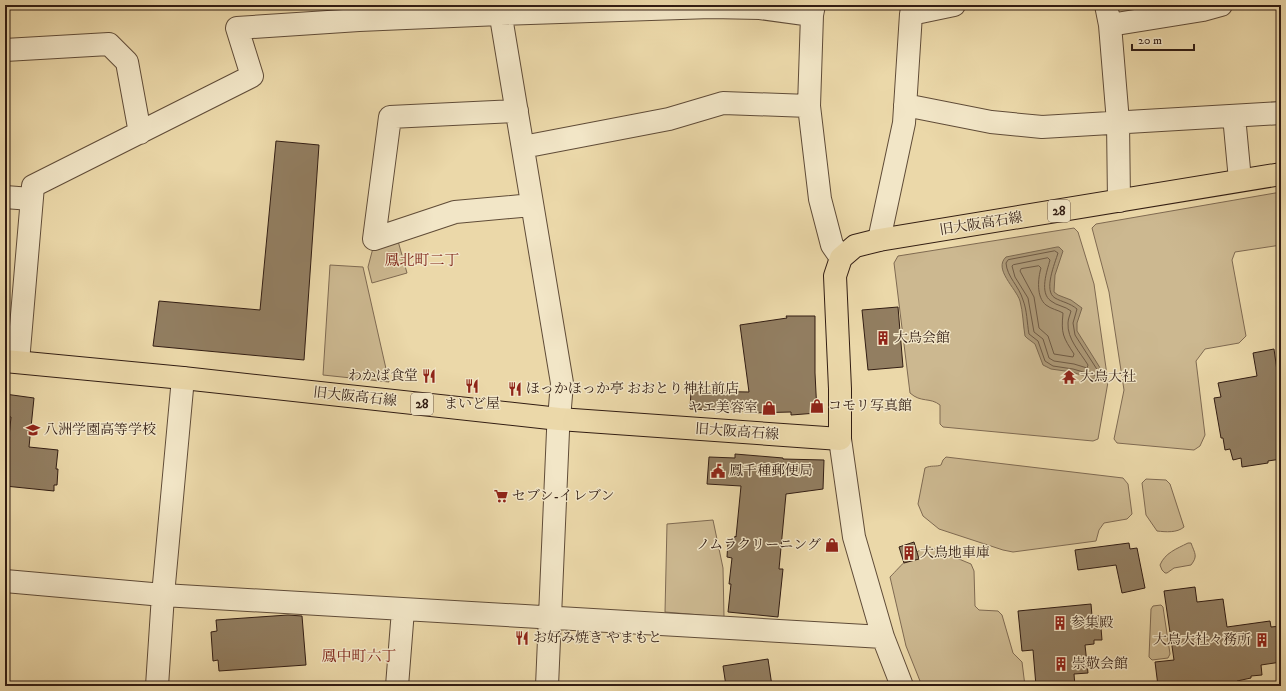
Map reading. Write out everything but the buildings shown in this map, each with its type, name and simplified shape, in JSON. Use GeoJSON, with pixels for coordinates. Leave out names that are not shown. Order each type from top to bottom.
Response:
{"type":"FeatureCollection","features":[{"type":"Feature","properties":{"kind":"main road","name":"旧大阪高石線"},"geometry":{"type":"LineString","coordinates":[[841,258],[855,246],[880,240],[1281,174]]}},
{"type":"Feature","properties":{"kind":"main road"},"geometry":{"type":"LineString","coordinates":[[840,439],[840,389],[834,276],[841,258]]}},
{"type":"Feature","properties":{"kind":"main road","name":"旧大阪高石線"},"geometry":{"type":"LineString","coordinates":[[11,361],[559,419],[840,439]]}},
{"type":"Feature","properties":{"kind":"street"},"geometry":{"type":"LineString","coordinates":[[880,240],[904,123],[911,14],[954,5]]}},
{"type":"Feature","properties":{"kind":"street"},"geometry":{"type":"LineString","coordinates":[[1119,200],[1118,122],[1108,15],[1203,10],[1221,5]]}},
{"type":"Feature","properties":{"kind":"street"},"geometry":{"type":"LineString","coordinates":[[11,361],[33,186],[252,76],[237,28],[500,9],[711,6],[813,10],[809,106],[820,199],[832,245],[841,258]]}},
{"type":"Feature","properties":{"kind":"street"},"geometry":{"type":"LineString","coordinates":[[500,9],[562,383],[559,419],[547,686]]}},
{"type":"Feature","properties":{"kind":"street"},"geometry":{"type":"LineString","coordinates":[[5,50],[109,44],[126,62],[140,133]]}},
{"type":"Feature","properties":{"kind":"street"},"geometry":{"type":"LineString","coordinates":[[523,147],[669,119],[723,103],[809,106]]}},
{"type":"Feature","properties":{"kind":"street"},"geometry":{"type":"LineString","coordinates":[[905,105],[991,122],[1042,127],[1281,113]]}},
{"type":"Feature","properties":{"kind":"street"},"geometry":{"type":"LineString","coordinates":[[517,111],[390,117],[374,239],[455,212],[532,205]]}},
{"type":"Feature","properties":{"kind":"street"},"geometry":{"type":"LineString","coordinates":[[1234,116],[1240,180]]}},
{"type":"Feature","properties":{"kind":"street"},"geometry":{"type":"LineString","coordinates":[[5,197],[31,199]]}},
{"type":"Feature","properties":{"kind":"street"},"geometry":{"type":"LineString","coordinates":[[157,686],[163,596],[183,378]]}},
{"type":"Feature","properties":{"kind":"street"},"geometry":{"type":"LineString","coordinates":[[840,439],[854,537],[883,638],[902,686]]}},
{"type":"Feature","properties":{"kind":"street"},"geometry":{"type":"LineString","coordinates":[[5,581],[163,596],[883,638]]}},
{"type":"Feature","properties":{"kind":"street"},"geometry":{"type":"LineString","coordinates":[[397,686],[403,610]]}},
{"type":"Feature","properties":{"kind":"shaded area"},"geometry":{"type":"Polygon","coordinates":[[[1281,192],[1281,245],[1235,252],[1232,260],[1246,336],[1239,343],[1205,349],[1196,361],[1205,435],[1200,446],[1194,450],[1117,443],[1114,439],[1124,390],[1109,292],[1092,228],[1096,224],[1281,192]]]}},
{"type":"Feature","properties":{"kind":"shaded area"},"geometry":{"type":"Polygon","coordinates":[[[1074,228],[1078,232],[1094,284],[1108,382],[1098,439],[1093,441],[943,427],[940,424],[940,405],[933,401],[918,398],[910,393],[894,263],[898,256],[1074,228]]]}},
{"type":"Feature","properties":{"kind":"shaded area"},"geometry":{"type":"Polygon","coordinates":[[[398,241],[407,273],[372,283],[368,267],[373,248],[398,241]]]}},
{"type":"Feature","properties":{"kind":"shaded area"},"geometry":{"type":"Polygon","coordinates":[[[330,265],[363,267],[389,382],[323,375],[330,265]]]}},
{"type":"Feature","properties":{"kind":"shaded area"},"geometry":{"type":"Polygon","coordinates":[[[946,457],[1123,478],[1128,484],[1132,514],[1127,519],[1104,523],[1099,530],[1096,541],[1013,552],[1003,550],[939,529],[923,516],[918,504],[925,468],[941,465],[946,457]]]}},
{"type":"Feature","properties":{"kind":"shaded area"},"geometry":{"type":"Polygon","coordinates":[[[1146,479],[1166,480],[1170,484],[1184,527],[1175,531],[1157,531],[1146,515],[1142,483],[1146,479]]]}},
{"type":"Feature","properties":{"kind":"shaded area"},"geometry":{"type":"Polygon","coordinates":[[[713,520],[723,568],[724,617],[665,612],[667,524],[713,520]]]}},
{"type":"Feature","properties":{"kind":"shaded area"},"geometry":{"type":"Polygon","coordinates":[[[1188,543],[1191,543],[1195,555],[1195,559],[1191,565],[1174,568],[1165,573],[1160,565],[1165,557],[1188,543]]]}},
{"type":"Feature","properties":{"kind":"shaded area"},"geometry":{"type":"Polygon","coordinates":[[[930,547],[971,564],[974,571],[975,606],[979,610],[998,611],[1002,615],[1013,653],[1022,662],[1025,686],[922,686],[906,646],[890,577],[913,554],[924,548],[930,547]]]}},
{"type":"Feature","properties":{"kind":"shaded area"},"geometry":{"type":"Polygon","coordinates":[[[1161,605],[1163,607],[1170,654],[1168,658],[1152,660],[1149,657],[1151,609],[1153,606],[1161,605]]]}},
{"type":"Feature","properties":{"kind":"water"},"geometry":{"type":"Polygon","coordinates":[[[1057,247],[1063,251],[1055,275],[1054,292],[1071,300],[1082,308],[1077,323],[1077,331],[1102,371],[1099,381],[1072,372],[1051,369],[1043,365],[1035,344],[1025,336],[1020,301],[1002,267],[1006,257],[1057,247]]]}},
{"type":"Feature","properties":{"kind":"place","name":"大鳥会館"},"geometry":{"type":"Point","coordinates":[883,338]}},
{"type":"Feature","properties":{"kind":"place","name":"わかば食堂"},"geometry":{"type":"Point","coordinates":[429,376]}},
{"type":"Feature","properties":{"kind":"place","name":"大鳥大社"},"geometry":{"type":"Point","coordinates":[1069,377]}},
{"type":"Feature","properties":{"kind":"place","name":"まいど屋"},"geometry":{"type":"Point","coordinates":[472,386]}},
{"type":"Feature","properties":{"kind":"place","name":"ほっかほっか亭 おおとり神社前店"},"geometry":{"type":"Point","coordinates":[515,389]}},
{"type":"Feature","properties":{"kind":"place","name":"コモリ写真館"},"geometry":{"type":"Point","coordinates":[817,406]}},
{"type":"Feature","properties":{"kind":"place","name":"ヤエ美容室"},"geometry":{"type":"Point","coordinates":[769,408]}},
{"type":"Feature","properties":{"kind":"place","name":"八洲学園高等学校"},"geometry":{"type":"Point","coordinates":[33,430]}},
{"type":"Feature","properties":{"kind":"place","name":"鳳千種郵便局"},"geometry":{"type":"Point","coordinates":[718,471]}},
{"type":"Feature","properties":{"kind":"place","name":"セブン-イレブン"},"geometry":{"type":"Point","coordinates":[501,496]}},
{"type":"Feature","properties":{"kind":"place","name":"ノムラクリーニング"},"geometry":{"type":"Point","coordinates":[832,545]}},
{"type":"Feature","properties":{"kind":"place","name":"大鳥地車庫"},"geometry":{"type":"Point","coordinates":[909,553]}},
{"type":"Feature","properties":{"kind":"place","name":"参集殿"},"geometry":{"type":"Point","coordinates":[1060,623]}},
{"type":"Feature","properties":{"kind":"place","name":"お好み焼き やまもと"},"geometry":{"type":"Point","coordinates":[522,638]}},
{"type":"Feature","properties":{"kind":"place","name":"大鳥大社々務所"},"geometry":{"type":"Point","coordinates":[1262,640]}},
{"type":"Feature","properties":{"kind":"place","name":"崇敬会館"},"geometry":{"type":"Point","coordinates":[1061,664]}},
{"type":"Feature","properties":{"kind":"district","name":"鳳北町二丁"},"geometry":{"type":"Point","coordinates":[422,260]}},
{"type":"Feature","properties":{"kind":"district","name":"鳳中町六丁"},"geometry":{"type":"Point","coordinates":[359,656]}}]}
